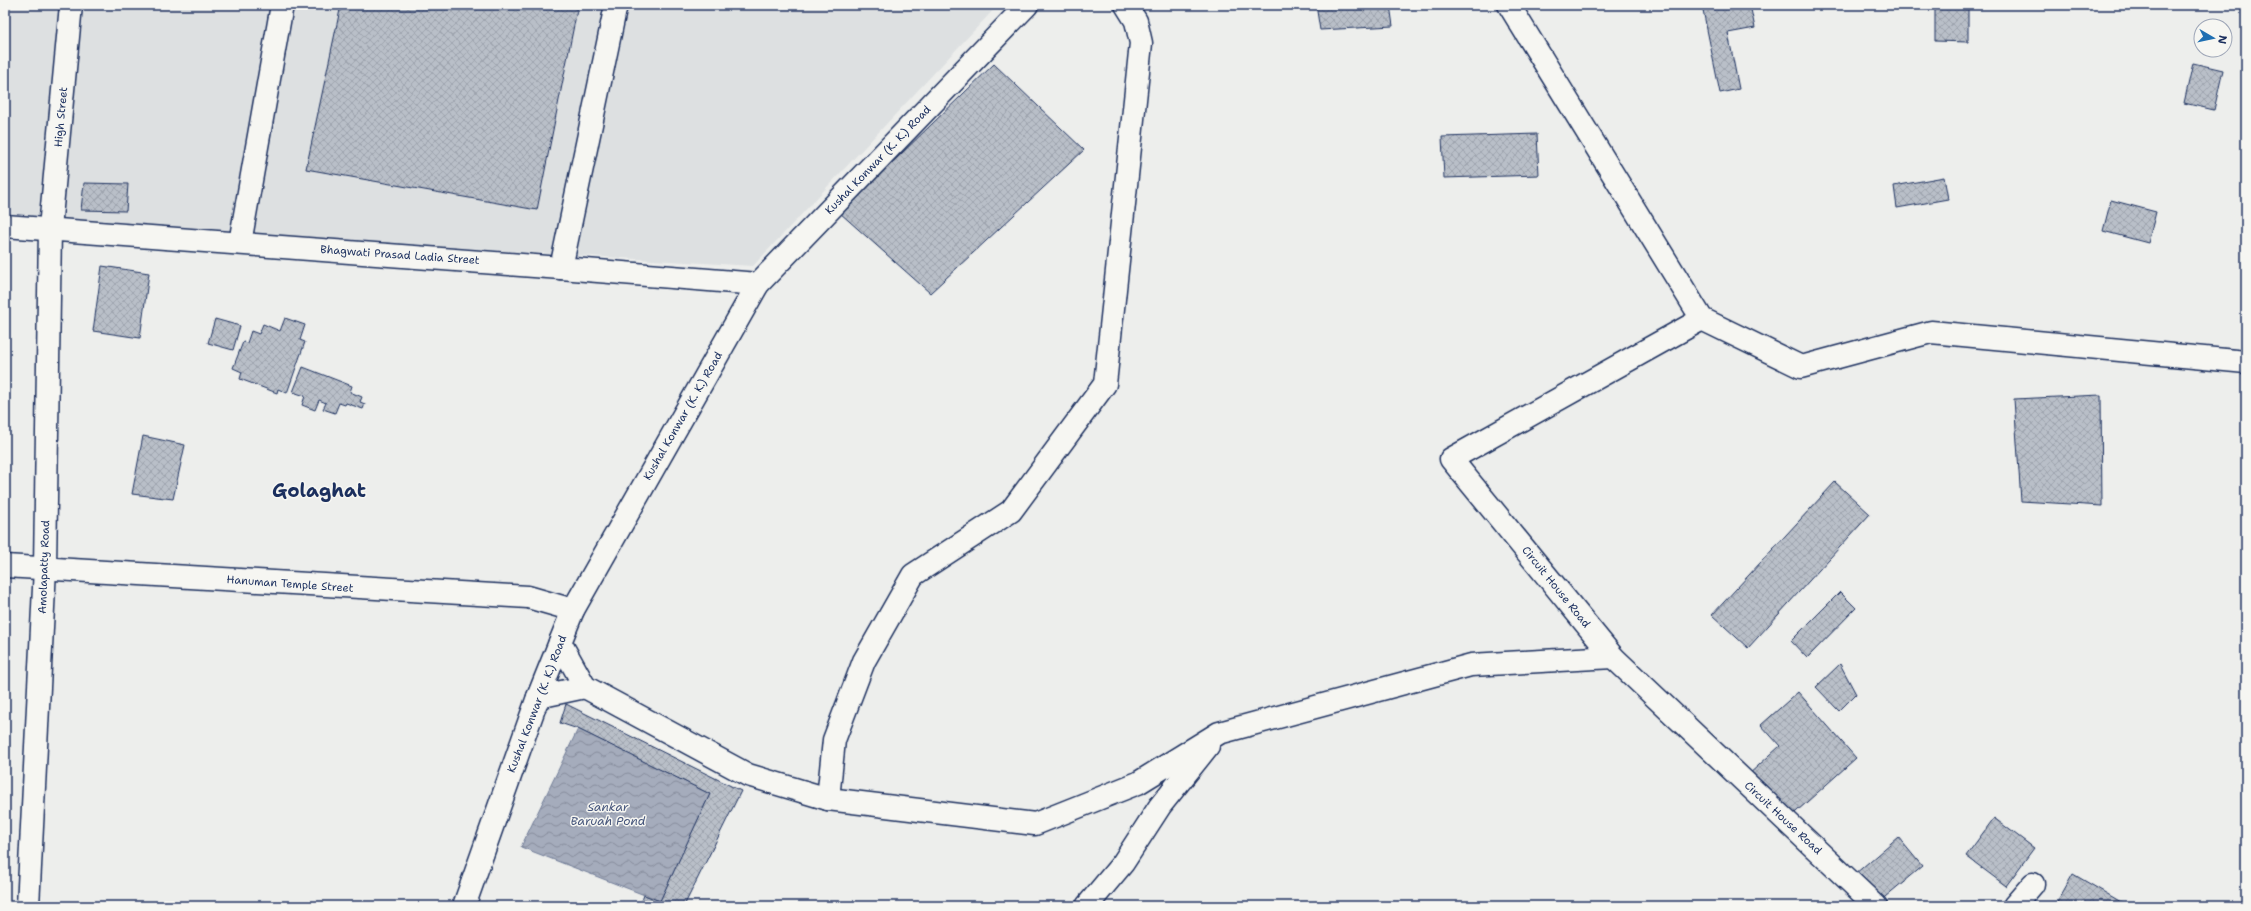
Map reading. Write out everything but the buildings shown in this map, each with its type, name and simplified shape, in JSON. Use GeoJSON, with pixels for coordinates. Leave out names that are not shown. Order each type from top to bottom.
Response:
{"type":"FeatureCollection","features":[{"type":"Feature","properties":{"kind":"street","name":"High Street"},"geometry":{"type":"LineString","coordinates":[[50,228],[71,5]]}},
{"type":"Feature","properties":{"kind":"street"},"geometry":{"type":"LineString","coordinates":[[240,243],[282,5]]}},
{"type":"Feature","properties":{"kind":"street"},"geometry":{"type":"LineString","coordinates":[[560,268],[616,5]]}},
{"type":"Feature","properties":{"kind":"street","name":"Kushal Konwar (K. K.) Road"},"geometry":{"type":"LineString","coordinates":[[464,906],[538,697],[573,610],[758,284],[1027,5]]}},
{"type":"Feature","properties":{"kind":"street"},"geometry":{"type":"LineString","coordinates":[[828,799],[834,740],[864,661],[913,575],[1011,511],[1105,384],[1141,43],[1136,21],[1126,5]]}},
{"type":"Feature","properties":{"kind":"street"},"geometry":{"type":"LineString","coordinates":[[1509,5],[1702,320],[1801,367],[1931,332],[2246,362]]}},
{"type":"Feature","properties":{"kind":"street","name":"Bhagwati Prasad Ladia Street"},"geometry":{"type":"LineString","coordinates":[[5,226],[50,228],[758,284]]}},
{"type":"Feature","properties":{"kind":"street","name":"Amolapatty Road"},"geometry":{"type":"LineString","coordinates":[[28,906],[45,568],[50,228]]}},
{"type":"Feature","properties":{"kind":"street","name":"Circuit House Road"},"geometry":{"type":"LineString","coordinates":[[1702,320],[1451,459],[1613,657],[1876,906]]}},
{"type":"Feature","properties":{"kind":"street","name":"Hanuman Temple Street"},"geometry":{"type":"LineString","coordinates":[[5,566],[528,597],[573,610]]}},
{"type":"Feature","properties":{"kind":"street"},"geometry":{"type":"LineString","coordinates":[[560,642],[585,687],[748,774],[828,799],[1035,824],[1138,783],[1219,733],[1471,664],[1613,657]]}},
{"type":"Feature","properties":{"kind":"street"},"geometry":{"type":"LineString","coordinates":[[538,697],[585,687]]}},
{"type":"Feature","properties":{"kind":"street"},"geometry":{"type":"LineString","coordinates":[[1087,906],[1123,863],[1160,806],[1219,733]]}},
{"type":"Feature","properties":{"kind":"street"},"geometry":{"type":"LineString","coordinates":[[2014,906],[2033,884]]}},
{"type":"Feature","properties":{"kind":"shaded area"},"geometry":{"type":"Polygon","coordinates":[[[5,5],[998,5],[753,266],[5,221],[5,5]]]}},
{"type":"Feature","properties":{"kind":"water","name":"Sankar Baruah Pond"},"geometry":{"type":"Polygon","coordinates":[[[578,729],[710,794],[660,901],[521,847],[578,729]]]}},
{"type":"Feature","properties":{"kind":"district","name":"Golaghat"},"geometry":{"type":"Point","coordinates":[319,490]}}]}
